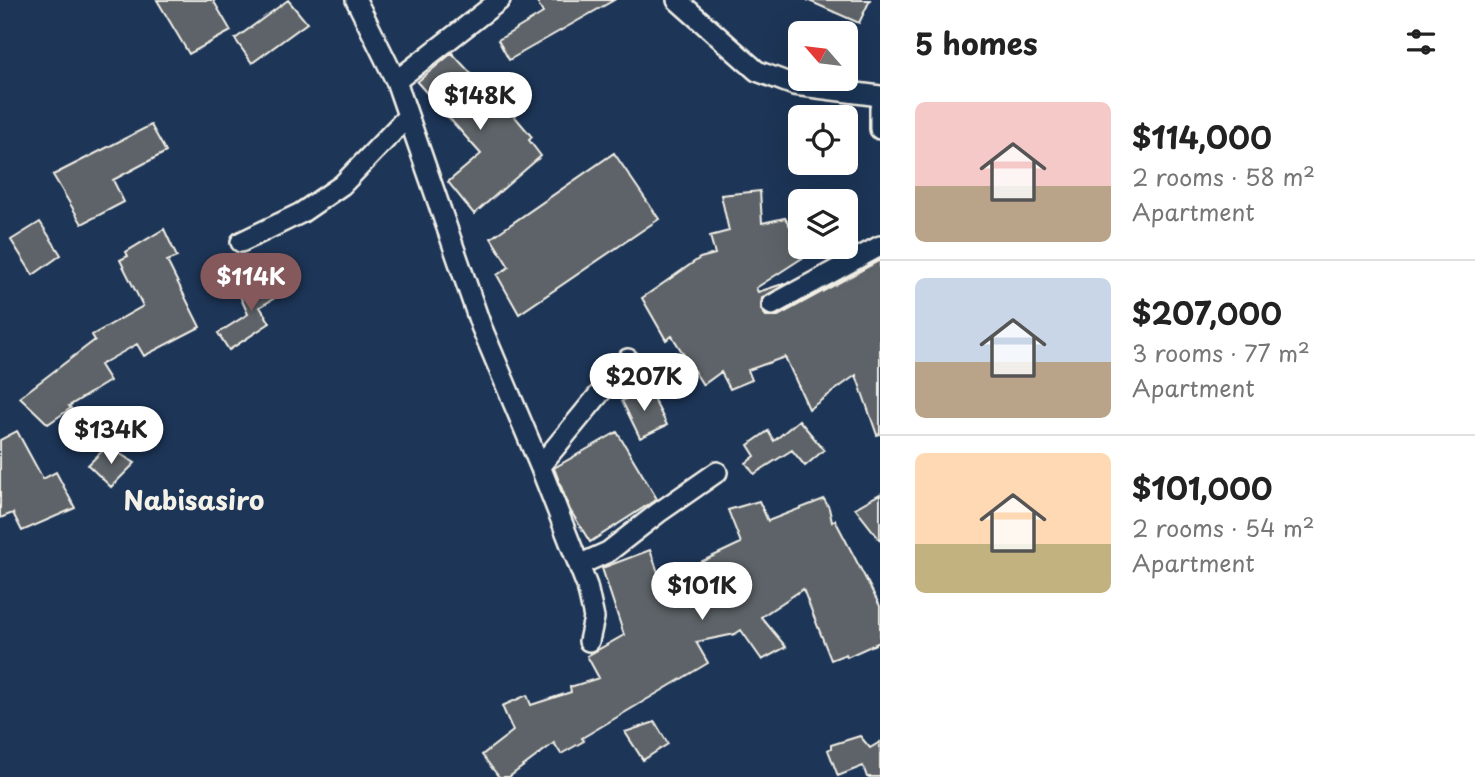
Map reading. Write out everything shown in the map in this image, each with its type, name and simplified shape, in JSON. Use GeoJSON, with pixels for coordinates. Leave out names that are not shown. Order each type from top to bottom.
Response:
{"type":"FeatureCollection","features":[{"type":"Feature","properties":{"kind":"street"},"geometry":{"type":"LineString","coordinates":[[356,0],[396,81],[481,326],[579,565],[591,599],[594,618],[589,641]]}},
{"type":"Feature","properties":{"kind":"street"},"geometry":{"type":"LineString","coordinates":[[396,81],[500,0]]}},
{"type":"Feature","properties":{"kind":"street"},"geometry":{"type":"LineString","coordinates":[[677,0],[757,71],[793,85],[880,96]]}},
{"type":"Feature","properties":{"kind":"street"},"geometry":{"type":"LineString","coordinates":[[880,108],[880,130]]}},
{"type":"Feature","properties":{"kind":"street"},"geometry":{"type":"LineString","coordinates":[[241,242],[301,213],[342,185],[408,116]]}},
{"type":"Feature","properties":{"kind":"street"},"geometry":{"type":"LineString","coordinates":[[772,306],[880,246]]}},
{"type":"Feature","properties":{"kind":"street"},"geometry":{"type":"LineString","coordinates":[[540,466],[628,359]]}},
{"type":"Feature","properties":{"kind":"street"},"geometry":{"type":"LineString","coordinates":[[579,565],[608,552],[658,513],[718,472]]}},
{"type":"Feature","properties":{"kind":"building"},"geometry":{"type":"Polygon","coordinates":[[[157,0],[213,0],[231,31],[189,54],[157,0]]]}},
{"type":"Feature","properties":{"kind":"building"},"geometry":{"type":"Polygon","coordinates":[[[288,0],[307,23],[252,63],[235,39],[288,0]]]}},
{"type":"Feature","properties":{"kind":"building"},"geometry":{"type":"Polygon","coordinates":[[[536,0],[614,0],[509,60],[498,40],[543,13],[536,0]]]}},
{"type":"Feature","properties":{"kind":"building"},"geometry":{"type":"Polygon","coordinates":[[[807,0],[870,0],[859,23],[807,0]]]}},
{"type":"Feature","properties":{"kind":"building"},"geometry":{"type":"Polygon","coordinates":[[[452,53],[487,91],[491,88],[532,137],[529,140],[541,156],[474,214],[448,182],[481,154],[417,82],[452,53]]]}},
{"type":"Feature","properties":{"kind":"building"},"geometry":{"type":"Polygon","coordinates":[[[151,125],[166,152],[113,180],[124,202],[82,224],[53,175],[151,125]]]}},
{"type":"Feature","properties":{"kind":"building"},"geometry":{"type":"Polygon","coordinates":[[[614,153],[659,219],[519,314],[497,275],[509,267],[491,238],[614,153]]]}},
{"type":"Feature","properties":{"kind":"building"},"geometry":{"type":"Polygon","coordinates":[[[760,191],[762,223],[785,218],[788,223],[788,259],[801,259],[756,288],[758,292],[789,282],[762,298],[761,310],[766,316],[778,316],[880,260],[880,434],[877,435],[856,375],[809,409],[785,357],[748,370],[752,380],[730,389],[721,372],[703,385],[672,336],[666,340],[642,298],[700,258],[715,254],[710,236],[729,231],[721,195],[760,191]]]}},
{"type":"Feature","properties":{"kind":"building"},"geometry":{"type":"Polygon","coordinates":[[[40,222],[61,255],[33,275],[11,240],[40,222]]]}},
{"type":"Feature","properties":{"kind":"building"},"geometry":{"type":"Polygon","coordinates":[[[164,229],[177,257],[167,261],[200,327],[144,356],[137,344],[100,365],[110,381],[69,406],[71,408],[48,424],[20,397],[95,340],[92,335],[143,306],[120,260],[128,256],[126,252],[164,229]]]}},
{"type":"Feature","properties":{"kind":"building"},"geometry":{"type":"Polygon","coordinates":[[[273,277],[283,293],[260,307],[270,323],[229,350],[218,333],[248,314],[239,294],[273,277]]]}},
{"type":"Feature","properties":{"kind":"building"},"geometry":{"type":"Polygon","coordinates":[[[648,388],[667,425],[640,438],[622,401],[648,388]]]}},
{"type":"Feature","properties":{"kind":"building"},"geometry":{"type":"Polygon","coordinates":[[[799,420],[824,450],[805,466],[792,450],[754,474],[746,463],[755,456],[748,445],[768,431],[774,441],[799,420]]]}},
{"type":"Feature","properties":{"kind":"building"},"geometry":{"type":"Polygon","coordinates":[[[17,431],[43,479],[56,472],[75,508],[22,531],[13,513],[0,518],[0,440],[17,431]]]}},
{"type":"Feature","properties":{"kind":"building"},"geometry":{"type":"Polygon","coordinates":[[[617,432],[657,499],[590,542],[570,510],[554,468],[617,432]]]}},
{"type":"Feature","properties":{"kind":"building"},"geometry":{"type":"Polygon","coordinates":[[[107,446],[135,463],[111,487],[88,465],[107,446]]]}},
{"type":"Feature","properties":{"kind":"building"},"geometry":{"type":"Polygon","coordinates":[[[880,494],[880,540],[855,508],[880,494]]]}},
{"type":"Feature","properties":{"kind":"building"},"geometry":{"type":"Polygon","coordinates":[[[824,499],[832,522],[835,520],[880,606],[880,642],[847,657],[846,654],[831,660],[803,589],[761,617],[786,647],[762,660],[741,630],[735,634],[696,642],[708,663],[582,738],[584,741],[561,754],[554,743],[509,777],[499,777],[482,755],[513,731],[502,706],[527,695],[531,705],[571,692],[570,687],[599,678],[587,656],[624,635],[602,568],[650,550],[659,575],[687,565],[688,568],[741,543],[728,510],[759,501],[768,521],[824,499]]]}},
{"type":"Feature","properties":{"kind":"building"},"geometry":{"type":"Polygon","coordinates":[[[655,722],[668,744],[643,760],[625,732],[655,722]]]}},
{"type":"Feature","properties":{"kind":"building"},"geometry":{"type":"Polygon","coordinates":[[[860,736],[870,748],[880,742],[880,777],[867,777],[863,766],[838,776],[828,750],[831,745],[860,736]]]}},
{"type":"Feature","properties":{"kind":"district","name":"Nabisasiro"},"geometry":{"type":"Point","coordinates":[194,499]}}]}
